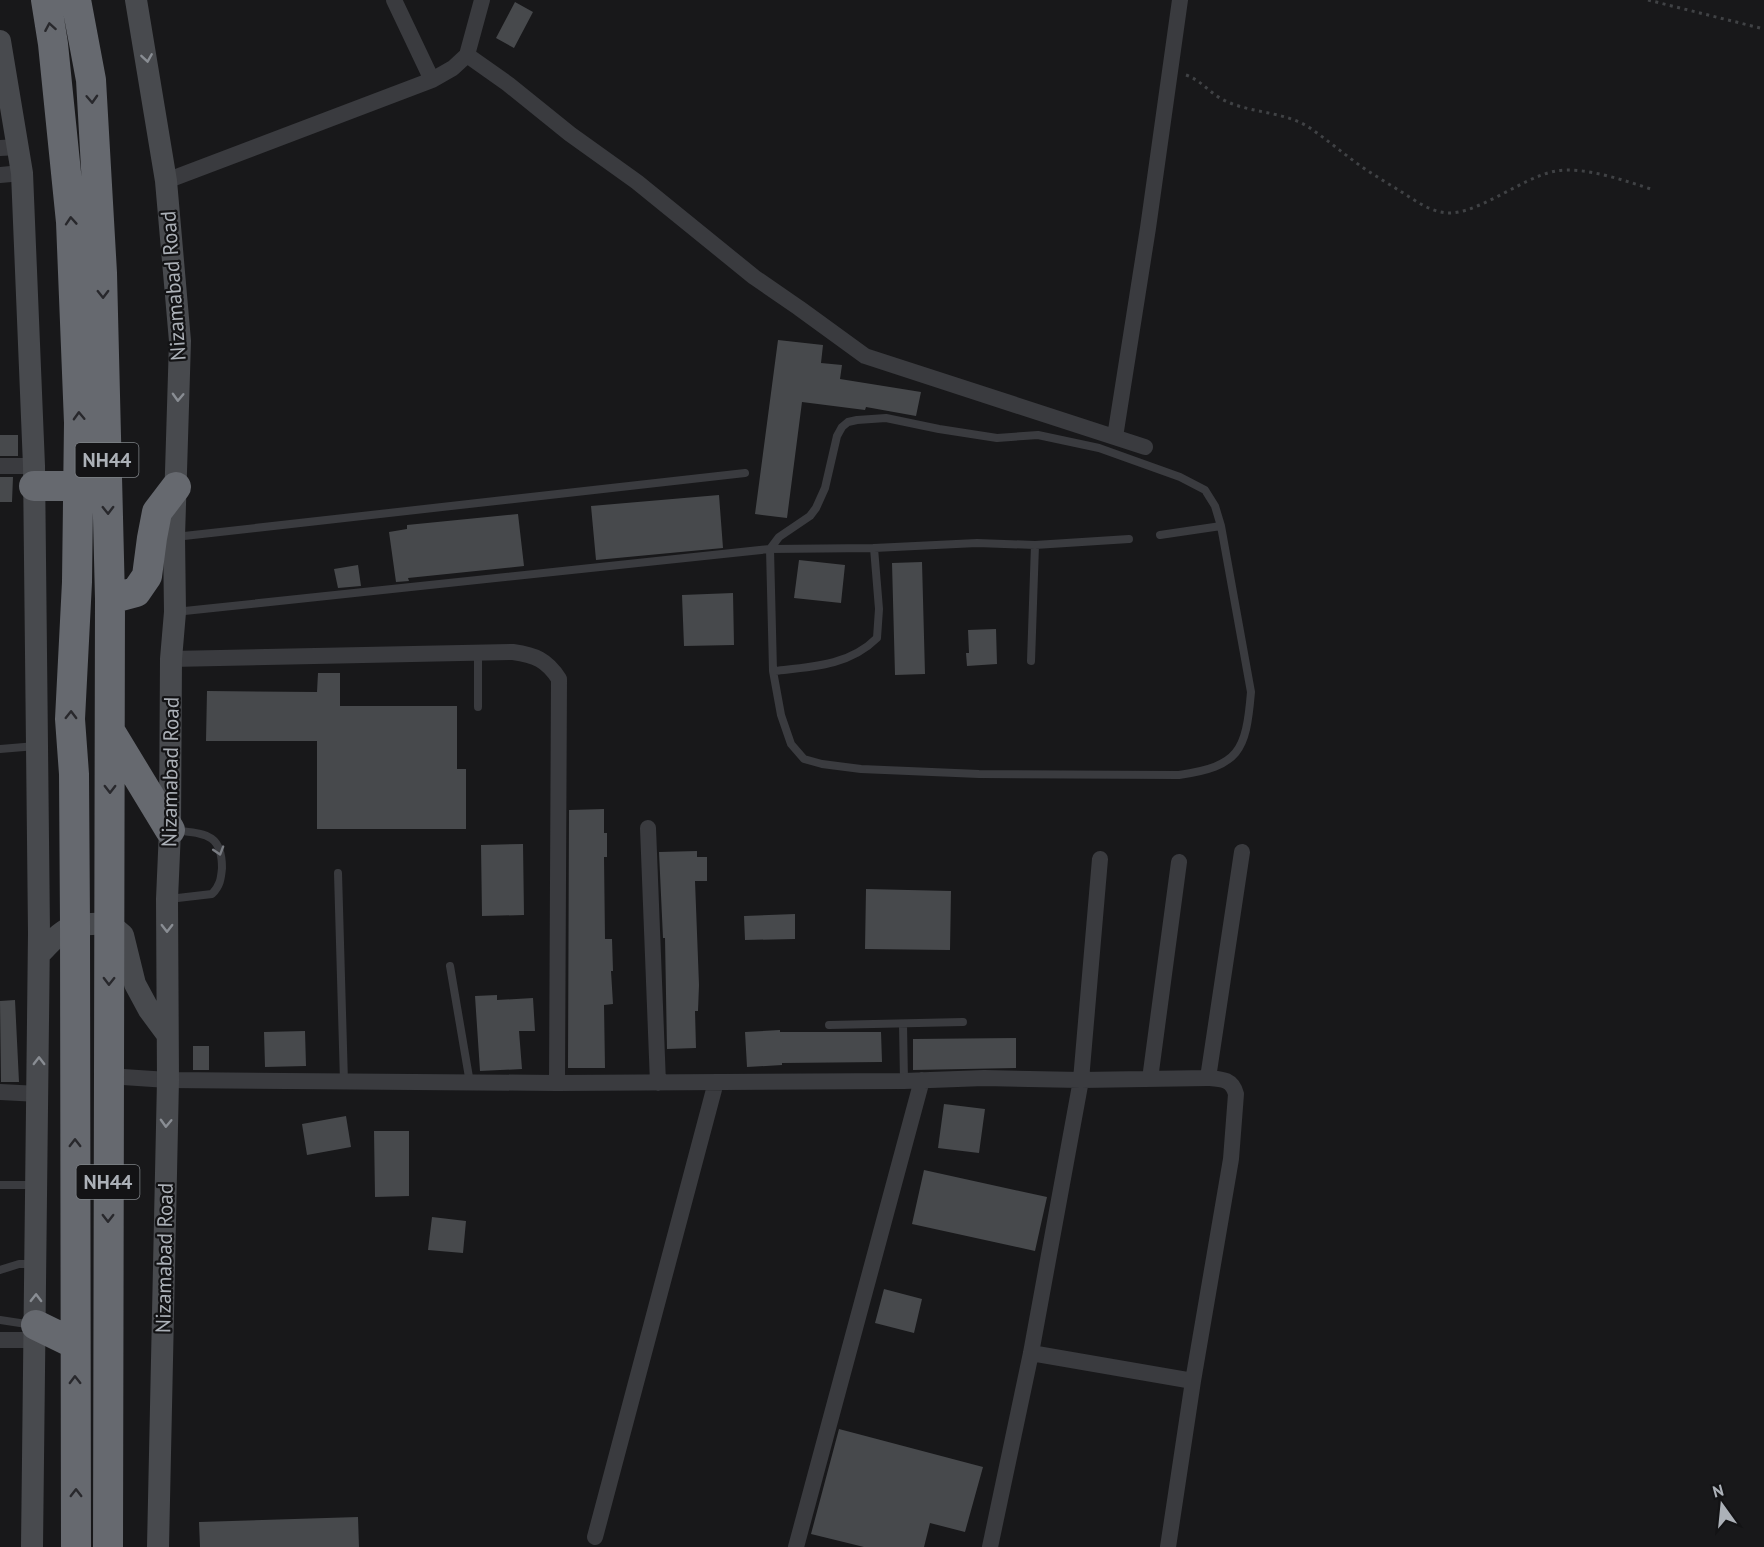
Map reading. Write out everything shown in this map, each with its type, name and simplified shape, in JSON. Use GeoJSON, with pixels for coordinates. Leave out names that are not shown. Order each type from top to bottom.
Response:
{"type":"FeatureCollection","features":[{"type":"Feature","properties":{"kind":"highway","name":"NH44"},"geometry":{"type":"LineString","coordinates":[[46,0],[53,44],[71,222],[79,423],[77,582],[70,719],[74,774],[75,876],[76,1547]]}},
{"type":"Feature","properties":{"kind":"highway","name":"NH44"},"geometry":{"type":"LineString","coordinates":[[76,0],[91,80],[102,273],[110,599],[108,1547]]}},
{"type":"Feature","properties":{"kind":"highway"},"geometry":{"type":"LineString","coordinates":[[34,476],[78,486]]}},
{"type":"Feature","properties":{"kind":"highway"},"geometry":{"type":"LineString","coordinates":[[110,599],[136,592],[147,576],[158,512],[176,487]]}},
{"type":"Feature","properties":{"kind":"highway"},"geometry":{"type":"LineString","coordinates":[[110,731],[170,830]]}},
{"type":"Feature","properties":{"kind":"highway"},"geometry":{"type":"LineString","coordinates":[[75,876],[86,889],[93,890],[109,879]]}},
{"type":"Feature","properties":{"kind":"highway"},"geometry":{"type":"LineString","coordinates":[[36,1333],[75,1344]]}},
{"type":"Feature","properties":{"kind":"main road","name":"Nizamabad Road"},"geometry":{"type":"LineString","coordinates":[[136,0],[166,181],[180,341],[174,537],[175,612],[171,659],[166,1033],[168,1080],[158,1547]]}},
{"type":"Feature","properties":{"kind":"main road"},"geometry":{"type":"LineString","coordinates":[[0,41],[34,476],[39,1094],[32,1547]]}},
{"type":"Feature","properties":{"kind":"main road"},"geometry":{"type":"LineString","coordinates":[[39,955],[58,934],[75,925],[109,923],[123,935],[135,984],[149,1010],[166,1033]]}},
{"type":"Feature","properties":{"kind":"street"},"geometry":{"type":"LineString","coordinates":[[394,0],[432,80]]}},
{"type":"Feature","properties":{"kind":"street"},"geometry":{"type":"LineString","coordinates":[[166,181],[432,80],[453,68],[467,55],[482,0]]}},
{"type":"Feature","properties":{"kind":"street"},"geometry":{"type":"LineString","coordinates":[[1115,437],[1180,0]]}},
{"type":"Feature","properties":{"kind":"street"},"geometry":{"type":"LineString","coordinates":[[467,55],[637,182],[754,277],[865,356],[1145,447]]}},
{"type":"Feature","properties":{"kind":"street"},"geometry":{"type":"LineString","coordinates":[[0,466],[34,476]]}},
{"type":"Feature","properties":{"kind":"street"},"geometry":{"type":"LineString","coordinates":[[171,659],[513,652],[532,655],[545,661],[559,679],[557,1083]]}},
{"type":"Feature","properties":{"kind":"street"},"geometry":{"type":"LineString","coordinates":[[648,828],[658,1083]]}},
{"type":"Feature","properties":{"kind":"street"},"geometry":{"type":"LineString","coordinates":[[1208,1077],[1242,852]]}},
{"type":"Feature","properties":{"kind":"street"},"geometry":{"type":"LineString","coordinates":[[990,1547],[1031,1353],[1081,1080],[1100,859]]}},
{"type":"Feature","properties":{"kind":"street"},"geometry":{"type":"LineString","coordinates":[[1150,1079],[1179,862]]}},
{"type":"Feature","properties":{"kind":"street"},"geometry":{"type":"LineString","coordinates":[[108,1076],[168,1080],[470,1083],[904,1081],[984,1078],[1081,1080],[1208,1077],[1226,1080],[1234,1086],[1236,1094],[1231,1159],[1193,1381],[1168,1547]]}},
{"type":"Feature","properties":{"kind":"street"},"geometry":{"type":"LineString","coordinates":[[796,1547],[922,1080]]}},
{"type":"Feature","properties":{"kind":"street"},"geometry":{"type":"LineString","coordinates":[[595,1537],[716,1082]]}},
{"type":"Feature","properties":{"kind":"street"},"geometry":{"type":"LineString","coordinates":[[0,1092],[39,1094]]}},
{"type":"Feature","properties":{"kind":"street"},"geometry":{"type":"LineString","coordinates":[[0,1340],[36,1333]]}},
{"type":"Feature","properties":{"kind":"street"},"geometry":{"type":"LineString","coordinates":[[1031,1353],[1193,1381]]}},
{"type":"Feature","properties":{"kind":"lane"},"geometry":{"type":"LineString","coordinates":[[886,418],[997,438],[1038,435],[1099,448],[1180,477],[1205,490],[1215,506],[1221,526],[1251,693],[1249,714],[1239,750],[1228,762],[1205,771],[1179,775],[979,774],[861,769],[822,764],[804,759],[791,744],[781,715],[773,671],[770,549],[779,537],[810,516],[816,508],[825,488],[837,436],[848,422],[886,418]]}},
{"type":"Feature","properties":{"kind":"lane"},"geometry":{"type":"LineString","coordinates":[[174,537],[745,473]]}},
{"type":"Feature","properties":{"kind":"lane"},"geometry":{"type":"LineString","coordinates":[[1160,535],[1221,526]]}},
{"type":"Feature","properties":{"kind":"lane"},"geometry":{"type":"LineString","coordinates":[[175,612],[770,549],[874,548],[977,543],[1035,545],[1129,539]]}},
{"type":"Feature","properties":{"kind":"lane"},"geometry":{"type":"LineString","coordinates":[[1031,660],[1035,545]]}},
{"type":"Feature","properties":{"kind":"lane"},"geometry":{"type":"LineString","coordinates":[[773,671],[819,666],[848,658],[865,650],[877,638],[879,609],[874,548]]}},
{"type":"Feature","properties":{"kind":"lane"},"geometry":{"type":"LineString","coordinates":[[478,654],[478,707]]}},
{"type":"Feature","properties":{"kind":"lane"},"geometry":{"type":"LineString","coordinates":[[0,749],[37,747]]}},
{"type":"Feature","properties":{"kind":"lane"},"geometry":{"type":"LineString","coordinates":[[167,899],[212,894],[221,881],[222,854],[214,839],[201,833],[170,830]]}},
{"type":"Feature","properties":{"kind":"lane"},"geometry":{"type":"LineString","coordinates":[[338,873],[344,1082]]}},
{"type":"Feature","properties":{"kind":"lane"},"geometry":{"type":"LineString","coordinates":[[450,966],[470,1083]]}},
{"type":"Feature","properties":{"kind":"lane"},"geometry":{"type":"LineString","coordinates":[[829,1025],[963,1022]]}},
{"type":"Feature","properties":{"kind":"lane"},"geometry":{"type":"LineString","coordinates":[[903,1024],[904,1081]]}},
{"type":"Feature","properties":{"kind":"lane"},"geometry":{"type":"LineString","coordinates":[[0,1185],[38,1185]]}},
{"type":"Feature","properties":{"kind":"lane"},"geometry":{"type":"LineString","coordinates":[[0,1270],[19,1264],[37,1264]]}},
{"type":"Feature","properties":{"kind":"lane"},"geometry":{"type":"LineString","coordinates":[[0,1320],[36,1333]]}},
{"type":"Feature","properties":{"kind":"path"},"geometry":{"type":"LineString","coordinates":[[1648,0],[1764,29]]}},
{"type":"Feature","properties":{"kind":"path"},"geometry":{"type":"LineString","coordinates":[[1170,69],[1198,79],[1220,98],[1245,107],[1276,113],[1308,126],[1364,169],[1422,204],[1442,213],[1466,210],[1524,181],[1557,171],[1614,177],[1654,190]]}},
{"type":"Feature","properties":{"kind":"building"},"geometry":{"type":"Polygon","coordinates":[[[515,2],[533,12],[514,48],[496,38],[515,2]]]}},
{"type":"Feature","properties":{"kind":"building"},"geometry":{"type":"Polygon","coordinates":[[[778,340],[823,345],[821,363],[842,365],[840,379],[921,392],[916,416],[866,407],[865,410],[802,402],[787,518],[755,514],[778,340]]]}},
{"type":"Feature","properties":{"kind":"building"},"geometry":{"type":"Polygon","coordinates":[[[0,435],[18,435],[18,456],[0,456],[0,435]]]}},
{"type":"Feature","properties":{"kind":"building"},"geometry":{"type":"Polygon","coordinates":[[[0,477],[13,477],[12,502],[0,502],[0,477]]]}},
{"type":"Feature","properties":{"kind":"building"},"geometry":{"type":"Polygon","coordinates":[[[719,495],[723,548],[596,560],[591,506],[719,495]]]}},
{"type":"Feature","properties":{"kind":"building"},"geometry":{"type":"Polygon","coordinates":[[[518,514],[524,566],[408,578],[409,581],[396,582],[389,532],[407,529],[407,525],[518,514]]]}},
{"type":"Feature","properties":{"kind":"building"},"geometry":{"type":"Polygon","coordinates":[[[799,560],[845,565],[841,603],[794,598],[799,560]]]}},
{"type":"Feature","properties":{"kind":"building"},"geometry":{"type":"Polygon","coordinates":[[[922,562],[925,674],[895,675],[892,563],[922,562]]]}},
{"type":"Feature","properties":{"kind":"building"},"geometry":{"type":"Polygon","coordinates":[[[358,565],[361,586],[338,588],[334,569],[358,565]]]}},
{"type":"Feature","properties":{"kind":"building"},"geometry":{"type":"Polygon","coordinates":[[[733,593],[734,645],[684,646],[682,595],[733,593]]]}},
{"type":"Feature","properties":{"kind":"building"},"geometry":{"type":"Polygon","coordinates":[[[996,629],[997,664],[967,666],[968,630],[996,629]]]}},
{"type":"Feature","properties":{"kind":"building"},"geometry":{"type":"Polygon","coordinates":[[[318,673],[340,673],[340,706],[457,706],[457,769],[466,769],[466,829],[317,829],[317,741],[206,741],[207,691],[317,692],[318,673]]]}},
{"type":"Feature","properties":{"kind":"building"},"geometry":{"type":"Polygon","coordinates":[[[604,809],[604,833],[607,833],[607,857],[604,857],[605,939],[612,939],[613,971],[611,971],[613,1004],[604,1005],[605,1068],[568,1068],[569,810],[604,809]]]}},
{"type":"Feature","properties":{"kind":"building"},"geometry":{"type":"Polygon","coordinates":[[[523,844],[524,915],[482,916],[481,845],[523,844]]]}},
{"type":"Feature","properties":{"kind":"building"},"geometry":{"type":"Polygon","coordinates":[[[697,851],[697,857],[707,857],[707,881],[695,881],[699,985],[698,1011],[695,1011],[696,1048],[667,1049],[665,938],[663,938],[659,852],[697,851]]]}},
{"type":"Feature","properties":{"kind":"building"},"geometry":{"type":"Polygon","coordinates":[[[866,889],[951,891],[950,950],[865,949],[866,889]]]}},
{"type":"Feature","properties":{"kind":"building"},"geometry":{"type":"Polygon","coordinates":[[[795,914],[795,939],[745,940],[744,916],[795,914]]]}},
{"type":"Feature","properties":{"kind":"building"},"geometry":{"type":"Polygon","coordinates":[[[497,995],[497,1000],[533,998],[535,1031],[519,1031],[522,1069],[480,1071],[475,996],[497,995]]]}},
{"type":"Feature","properties":{"kind":"building"},"geometry":{"type":"Polygon","coordinates":[[[15,1000],[19,1082],[1,1082],[0,1001],[15,1000]]]}},
{"type":"Feature","properties":{"kind":"building"},"geometry":{"type":"Polygon","coordinates":[[[780,1030],[780,1032],[881,1032],[882,1062],[782,1063],[782,1065],[747,1067],[745,1032],[780,1030]]]}},
{"type":"Feature","properties":{"kind":"building"},"geometry":{"type":"Polygon","coordinates":[[[305,1031],[306,1066],[265,1067],[264,1032],[305,1031]]]}},
{"type":"Feature","properties":{"kind":"building"},"geometry":{"type":"Polygon","coordinates":[[[1016,1038],[1016,1068],[913,1070],[913,1039],[1016,1038]]]}},
{"type":"Feature","properties":{"kind":"building"},"geometry":{"type":"Polygon","coordinates":[[[193,1046],[209,1046],[209,1070],[193,1070],[193,1046]]]}},
{"type":"Feature","properties":{"kind":"building"},"geometry":{"type":"Polygon","coordinates":[[[944,1104],[985,1109],[979,1153],[938,1148],[944,1104]]]}},
{"type":"Feature","properties":{"kind":"building"},"geometry":{"type":"Polygon","coordinates":[[[346,1116],[351,1147],[307,1155],[302,1124],[346,1116]]]}},
{"type":"Feature","properties":{"kind":"building"},"geometry":{"type":"Polygon","coordinates":[[[374,1131],[409,1131],[409,1196],[375,1197],[374,1131]]]}},
{"type":"Feature","properties":{"kind":"building"},"geometry":{"type":"Polygon","coordinates":[[[924,1170],[1047,1197],[1035,1251],[912,1224],[924,1170]]]}},
{"type":"Feature","properties":{"kind":"building"},"geometry":{"type":"Polygon","coordinates":[[[432,1217],[466,1221],[463,1253],[428,1250],[432,1217]]]}},
{"type":"Feature","properties":{"kind":"building"},"geometry":{"type":"Polygon","coordinates":[[[884,1289],[922,1299],[914,1333],[875,1323],[884,1289]]]}},
{"type":"Feature","properties":{"kind":"building"},"geometry":{"type":"Polygon","coordinates":[[[839,1429],[983,1467],[965,1532],[930,1523],[924,1547],[864,1547],[811,1534],[839,1429]]]}},
{"type":"Feature","properties":{"kind":"building"},"geometry":{"type":"Polygon","coordinates":[[[358,1517],[359,1547],[200,1547],[199,1522],[358,1517]]]}}]}
